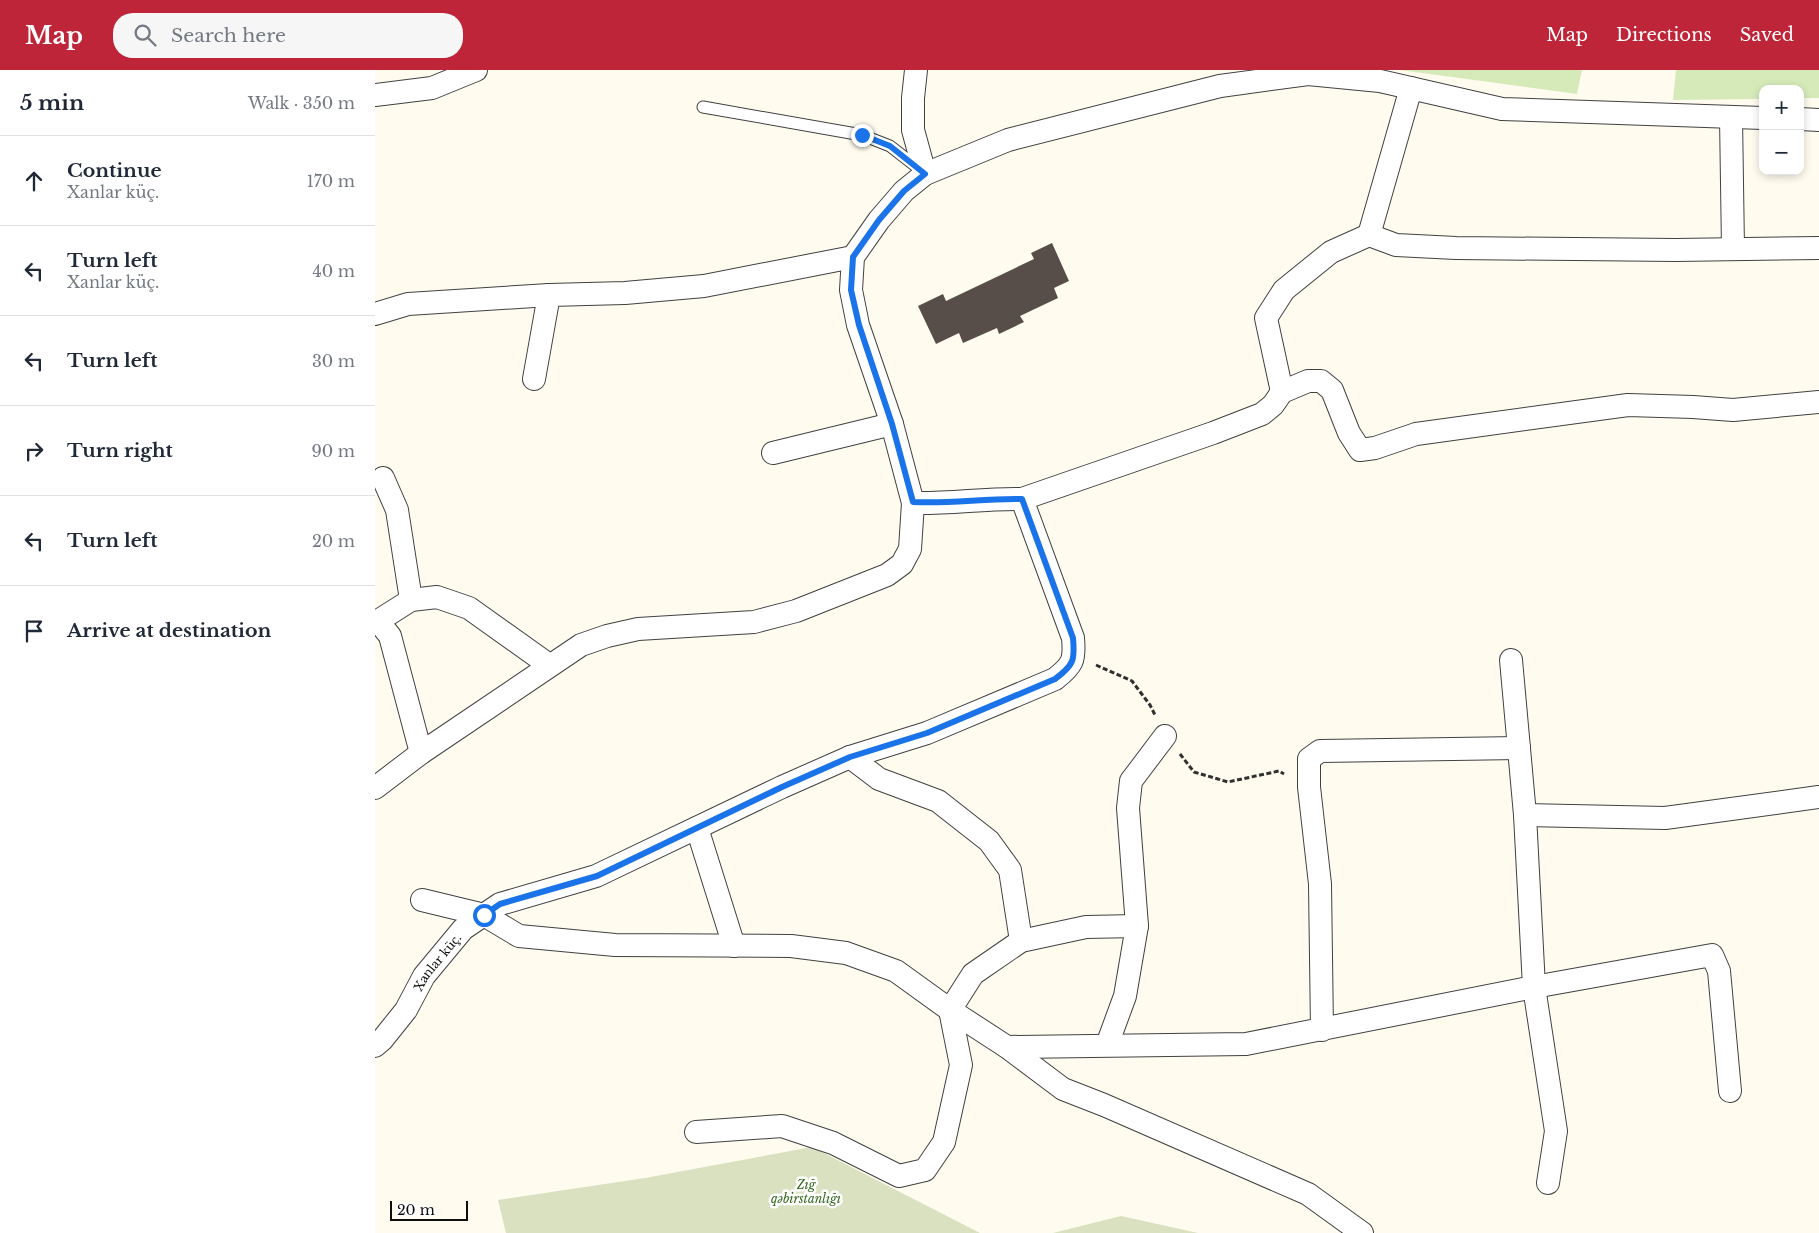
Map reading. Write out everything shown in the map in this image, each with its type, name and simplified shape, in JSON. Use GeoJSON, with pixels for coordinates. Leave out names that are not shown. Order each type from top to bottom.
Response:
{"type":"FeatureCollection","features":[{"type":"Feature","properties":{"kind":"street"},"geometry":{"type":"LineString","coordinates":[[375,95],[431,88],[476,70]]}},
{"type":"Feature","properties":{"kind":"street"},"geometry":{"type":"LineString","coordinates":[[915,70],[913,130],[925,174]]}},
{"type":"Feature","properties":{"kind":"street"},"geometry":{"type":"LineString","coordinates":[[375,788],[421,752],[581,645],[607,636],[638,629],[754,622],[796,611],[887,575],[902,564],[910,550],[913,502],[892,424],[859,325],[851,290],[853,257],[879,220],[904,191],[925,174],[1008,140],[1220,86],[1308,74],[1380,81],[1502,109],[1759,118]]}},
{"type":"Feature","properties":{"kind":"street"},"geometry":{"type":"LineString","coordinates":[[1369,235],[1411,88]]}},
{"type":"Feature","properties":{"kind":"street"},"geometry":{"type":"LineString","coordinates":[[1731,117],[1733,249]]}},
{"type":"Feature","properties":{"kind":"street"},"geometry":{"type":"LineString","coordinates":[[1804,119],[1819,120]]}},
{"type":"Feature","properties":{"kind":"street"},"geometry":{"type":"LineString","coordinates":[[1283,392],[1266,318],[1284,290],[1331,252],[1369,235],[1396,245],[1456,248],[1819,248]]}},
{"type":"Feature","properties":{"kind":"street"},"geometry":{"type":"LineString","coordinates":[[375,314],[408,304],[625,293],[704,286],[853,257]]}},
{"type":"Feature","properties":{"kind":"street"},"geometry":{"type":"LineString","coordinates":[[534,380],[549,296]]}},
{"type":"Feature","properties":{"kind":"street"},"geometry":{"type":"LineString","coordinates":[[913,502],[942,504],[996,498],[1022,499],[1213,434],[1262,414],[1273,405],[1283,392],[1308,382],[1321,381],[1332,390],[1349,433],[1360,450],[1375,448],[1416,434],[1628,405],[1733,410],[1819,402]]}},
{"type":"Feature","properties":{"kind":"street"},"geometry":{"type":"LineString","coordinates":[[773,453],[892,424]]}},
{"type":"Feature","properties":{"kind":"street"},"geometry":{"type":"LineString","coordinates":[[383,478],[397,510],[411,600]]}},
{"type":"Feature","properties":{"kind":"street","name":"Xanlar küç."},"geometry":{"type":"LineString","coordinates":[[375,1046],[406,1010],[424,976],[463,929],[500,904],[597,876],[850,757],[927,733],[1055,679],[1067,669],[1075,655],[1073,638],[1022,499]]}},
{"type":"Feature","properties":{"kind":"street"},"geometry":{"type":"LineString","coordinates":[[421,752],[390,636],[377,621],[411,600],[437,597],[469,608],[549,666]]}},
{"type":"Feature","properties":{"kind":"street"},"geometry":{"type":"LineString","coordinates":[[1511,660],[1525,814],[1533,987],[1555,1131],[1548,1183]]}},
{"type":"Feature","properties":{"kind":"street"},"geometry":{"type":"LineString","coordinates":[[1107,1045],[1125,996],[1137,926],[1128,808],[1131,781],[1165,736]]}},
{"type":"Feature","properties":{"kind":"street"},"geometry":{"type":"LineString","coordinates":[[1322,1030],[1320,884],[1309,787],[1309,759],[1320,751],[1519,748]]}},
{"type":"Feature","properties":{"kind":"street"},"geometry":{"type":"LineString","coordinates":[[850,757],[879,779],[938,801],[989,841],[1010,870],[1021,941]]}},
{"type":"Feature","properties":{"kind":"street"},"geometry":{"type":"LineString","coordinates":[[1525,814],[1665,818],[1819,797]]}},
{"type":"Feature","properties":{"kind":"street"},"geometry":{"type":"LineString","coordinates":[[697,828],[734,946]]}},
{"type":"Feature","properties":{"kind":"street"},"geometry":{"type":"LineString","coordinates":[[422,900],[484,915],[519,936],[615,944],[791,946],[846,953],[896,970],[950,1010],[1007,1047],[1063,1089],[1308,1194],[1362,1233]]}},
{"type":"Feature","properties":{"kind":"street"},"geometry":{"type":"LineString","coordinates":[[696,1132],[782,1126],[833,1143],[899,1176],[925,1170],[944,1142],[961,1065],[950,1010],[973,974],[1021,941],[1086,927],[1137,926]]}},
{"type":"Feature","properties":{"kind":"street"},"geometry":{"type":"LineString","coordinates":[[1007,1047],[1246,1044],[1533,987],[1712,955],[1719,971],[1730,1091]]}},
{"type":"Feature","properties":{"kind":"lane"},"geometry":{"type":"LineString","coordinates":[[703,107],[862,135],[890,146],[925,174]]}},
{"type":"Feature","properties":{"kind":"green space"},"geometry":{"type":"Polygon","coordinates":[[[1400,70],[1582,70],[1577,94],[1400,70]]]}},
{"type":"Feature","properties":{"kind":"green space"},"geometry":{"type":"Polygon","coordinates":[[[1676,70],[1819,70],[1819,98],[1804,98],[1804,85],[1759,85],[1759,99],[1673,100],[1676,70]]]}},
{"type":"Feature","properties":{"kind":"green space","name":"Zığ qəbirstanlığı"},"geometry":{"type":"Polygon","coordinates":[[[812,1147],[980,1233],[506,1233],[498,1200],[645,1178],[812,1147]]]}},
{"type":"Feature","properties":{"kind":"green space"},"geometry":{"type":"Polygon","coordinates":[[[1121,1216],[1198,1233],[1053,1233],[1121,1216]]]}},
{"type":"Feature","properties":{"kind":"building"},"geometry":{"type":"Polygon","coordinates":[[[1052,243],[1069,281],[1054,288],[1058,298],[1020,316],[1024,322],[999,334],[997,328],[963,343],[959,333],[936,344],[918,306],[943,294],[946,301],[1034,259],[1031,253],[1052,243]]]}},
{"type":"Feature","properties":{"kind":"route"},"geometry":{"type":"LineString","coordinates":[[484,915],[500,904],[597,876],[782,787],[850,757],[927,733],[1055,679],[1067,669],[1075,655],[1073,638],[1022,499],[996,498],[942,504],[913,502],[892,424],[859,325],[851,290],[853,257],[879,220],[904,191],[925,174],[890,146],[862,135]]}}]}
